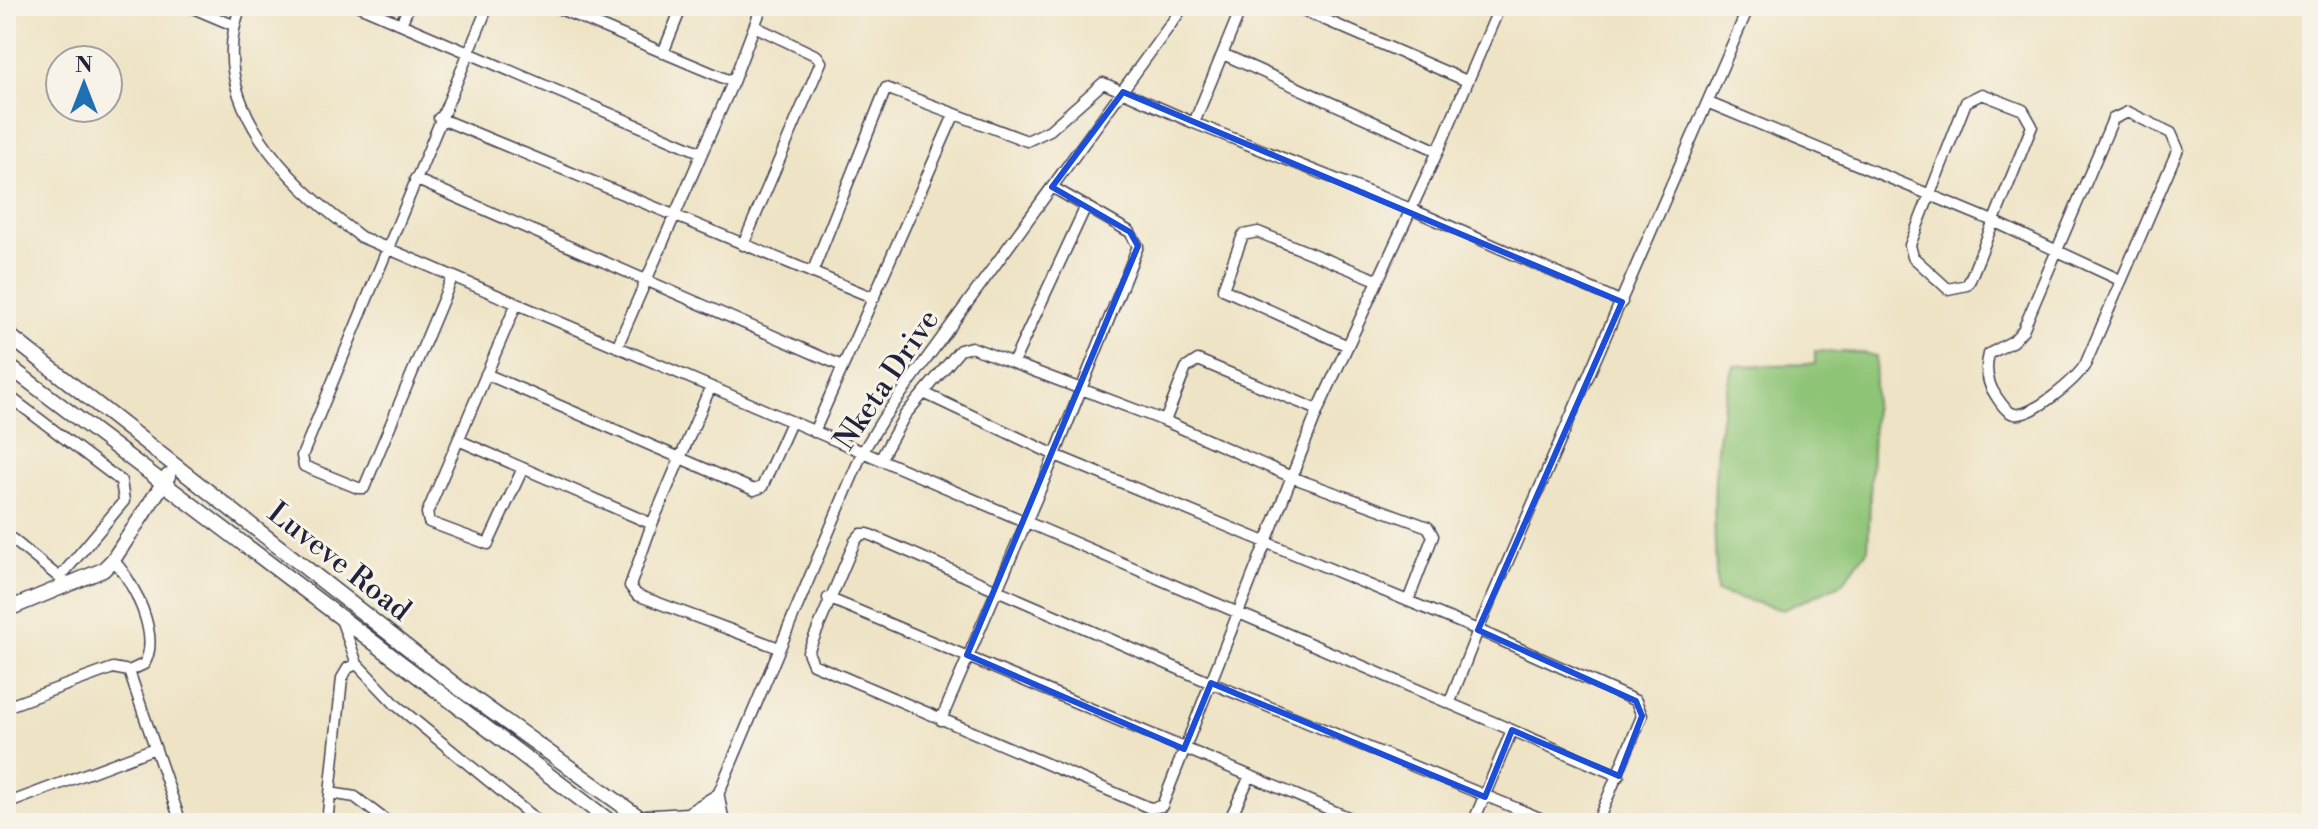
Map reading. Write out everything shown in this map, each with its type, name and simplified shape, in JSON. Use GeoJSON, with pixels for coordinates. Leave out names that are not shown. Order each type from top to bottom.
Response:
{"type":"FeatureCollection","features":[{"type":"Feature","properties":{"kind":"street"},"geometry":{"type":"LineString","coordinates":[[188,6],[233,25]]}},
{"type":"Feature","properties":{"kind":"street"},"geometry":{"type":"LineString","coordinates":[[241,6],[233,25],[236,76],[250,116],[270,155],[319,206],[386,250],[1619,776]]}},
{"type":"Feature","properties":{"kind":"street"},"geometry":{"type":"LineString","coordinates":[[359,6],[702,153]]}},
{"type":"Feature","properties":{"kind":"street"},"geometry":{"type":"LineString","coordinates":[[401,24],[409,6]]}},
{"type":"Feature","properties":{"kind":"street"},"geometry":{"type":"LineString","coordinates":[[452,278],[364,488],[304,466],[302,456],[439,118],[488,6]]}},
{"type":"Feature","properties":{"kind":"street"},"geometry":{"type":"LineString","coordinates":[[553,6],[733,82]]}},
{"type":"Feature","properties":{"kind":"street"},"geometry":{"type":"LineString","coordinates":[[663,53],[682,6]]}},
{"type":"Feature","properties":{"kind":"street"},"geometry":{"type":"LineString","coordinates":[[617,347],[733,82],[762,6]]}},
{"type":"Feature","properties":{"kind":"street","name":"Nketa Drive"},"geometry":{"type":"LineString","coordinates":[[703,823],[717,797],[862,453],[882,420],[1184,6]]}},
{"type":"Feature","properties":{"kind":"street"},"geometry":{"type":"LineString","coordinates":[[1194,123],[1242,6]]}},
{"type":"Feature","properties":{"kind":"street"},"geometry":{"type":"LineString","coordinates":[[1293,6],[1467,81]]}},
{"type":"Feature","properties":{"kind":"street"},"geometry":{"type":"LineString","coordinates":[[1479,6],[1498,10],[1438,151],[1318,410],[1241,613],[1211,683],[1184,749],[1165,799],[1157,809],[813,664],[808,652],[828,598],[861,534],[1211,683],[1552,823]]}},
{"type":"Feature","properties":{"kind":"street"},"geometry":{"type":"LineString","coordinates":[[1450,702],[1478,630],[1749,6]]}},
{"type":"Feature","properties":{"kind":"street"},"geometry":{"type":"LineString","coordinates":[[743,245],[821,62],[817,56],[756,27]]}},
{"type":"Feature","properties":{"kind":"street"},"geometry":{"type":"LineString","coordinates":[[1223,54],[1438,151]]}},
{"type":"Feature","properties":{"kind":"street"},"geometry":{"type":"LineString","coordinates":[[812,273],[884,90],[891,87],[954,115],[1027,141],[1050,130],[1100,83],[1411,209],[1622,302]]}},
{"type":"Feature","properties":{"kind":"street"},"geometry":{"type":"LineString","coordinates":[[1982,94],[2011,104],[2029,115],[2032,126],[1993,221],[1967,285],[1948,289],[1910,252],[1928,195],[1966,102],[1982,94]]}},
{"type":"Feature","properties":{"kind":"street"},"geometry":{"type":"LineString","coordinates":[[1709,103],[1993,221],[2120,280]]}},
{"type":"Feature","properties":{"kind":"street"},"geometry":{"type":"LineString","coordinates":[[2128,112],[2171,133],[2178,149],[2120,280],[2092,353],[2077,378],[2027,412],[2015,414],[2006,410],[1993,392],[1986,364],[1989,354],[2013,341],[2023,330],[2054,251],[2113,119],[2128,112]]}},
{"type":"Feature","properties":{"kind":"street"},"geometry":{"type":"LineString","coordinates":[[814,432],[954,115]]}},
{"type":"Feature","properties":{"kind":"street"},"geometry":{"type":"LineString","coordinates":[[439,118],[874,298]]}},
{"type":"Feature","properties":{"kind":"street"},"geometry":{"type":"LineString","coordinates":[[415,179],[842,366]]}},
{"type":"Feature","properties":{"kind":"street"},"geometry":{"type":"LineString","coordinates":[[941,720],[1055,455],[1138,246],[1130,232],[1052,187]]}},
{"type":"Feature","properties":{"kind":"street"},"geometry":{"type":"LineString","coordinates":[[1014,361],[1086,206]]}},
{"type":"Feature","properties":{"kind":"street"},"geometry":{"type":"LineString","coordinates":[[1348,346],[1223,289],[1243,235],[1258,232],[1377,280]]}},
{"type":"Feature","properties":{"kind":"street"},"geometry":{"type":"LineString","coordinates":[[516,305],[427,513],[432,523],[488,544],[523,468]]}},
{"type":"Feature","properties":{"kind":"street","name":"Luveve Road"},"geometry":{"type":"LineString","coordinates":[[6,333],[459,688],[642,820]]}},
{"type":"Feature","properties":{"kind":"street"},"geometry":{"type":"LineString","coordinates":[[880,460],[905,415],[963,348],[1014,361],[1165,421],[1294,478],[1431,530],[1433,536],[1408,601]]}},
{"type":"Feature","properties":{"kind":"street"},"geometry":{"type":"LineString","coordinates":[[1165,421],[1186,368],[1198,360],[1318,410]]}},
{"type":"Feature","properties":{"kind":"street","name":"Luveve Road"},"geometry":{"type":"LineString","coordinates":[[6,364],[612,823]]}},
{"type":"Feature","properties":{"kind":"street"},"geometry":{"type":"LineString","coordinates":[[486,374],[759,490],[791,422]]}},
{"type":"Feature","properties":{"kind":"street"},"geometry":{"type":"LineString","coordinates":[[710,388],[652,524],[630,581],[632,590],[779,648]]}},
{"type":"Feature","properties":{"kind":"street"},"geometry":{"type":"LineString","coordinates":[[6,394],[121,481],[124,501],[62,583]]}},
{"type":"Feature","properties":{"kind":"street"},"geometry":{"type":"LineString","coordinates":[[926,394],[1055,455],[1478,630],[1636,701],[1642,716],[1597,823]]}},
{"type":"Feature","properties":{"kind":"street"},"geometry":{"type":"LineString","coordinates":[[458,440],[652,524]]}},
{"type":"Feature","properties":{"kind":"street"},"geometry":{"type":"LineString","coordinates":[[6,610],[62,583],[90,578],[113,560],[174,466]]}},
{"type":"Feature","properties":{"kind":"street"},"geometry":{"type":"LineString","coordinates":[[6,534],[62,583]]}},
{"type":"Feature","properties":{"kind":"street"},"geometry":{"type":"LineString","coordinates":[[6,707],[113,668],[129,671],[144,664],[151,646],[134,584],[113,560]]}},
{"type":"Feature","properties":{"kind":"street"},"geometry":{"type":"LineString","coordinates":[[828,598],[1362,823]]}},
{"type":"Feature","properties":{"kind":"street"},"geometry":{"type":"LineString","coordinates":[[341,619],[357,664],[396,705],[489,785],[540,823]]}},
{"type":"Feature","properties":{"kind":"street"},"geometry":{"type":"LineString","coordinates":[[327,823],[342,678],[348,668],[357,664]]}},
{"type":"Feature","properties":{"kind":"street"},"geometry":{"type":"LineString","coordinates":[[129,671],[181,823]]}},
{"type":"Feature","properties":{"kind":"street"},"geometry":{"type":"LineString","coordinates":[[1473,823],[1512,730]]}},
{"type":"Feature","properties":{"kind":"street"},"geometry":{"type":"LineString","coordinates":[[6,804],[155,748]]}},
{"type":"Feature","properties":{"kind":"street"},"geometry":{"type":"LineString","coordinates":[[1228,823],[1250,776]]}},
{"type":"Feature","properties":{"kind":"street"},"geometry":{"type":"LineString","coordinates":[[330,793],[355,797],[389,823]]}},
{"type":"Feature","properties":{"kind":"street"},"geometry":{"type":"LineString","coordinates":[[642,820],[688,815],[717,797],[722,823]]}},
{"type":"Feature","properties":{"kind":"highlighted area"},"geometry":{"type":"Polygon","coordinates":[[[1123,92],[1622,302],[1478,630],[1636,701],[1642,716],[1619,776],[1512,730],[1485,797],[1211,683],[1184,749],[967,655],[1138,246],[1130,232],[1052,187],[1123,92]]]}},
{"type":"Feature","properties":{"kind":"green space"},"geometry":{"type":"Polygon","coordinates":[[[1815,351],[1876,356],[1868,549],[1843,583],[1783,610],[1717,592],[1714,507],[1717,449],[1726,393],[1734,366],[1815,364],[1815,351]]]}}]}
